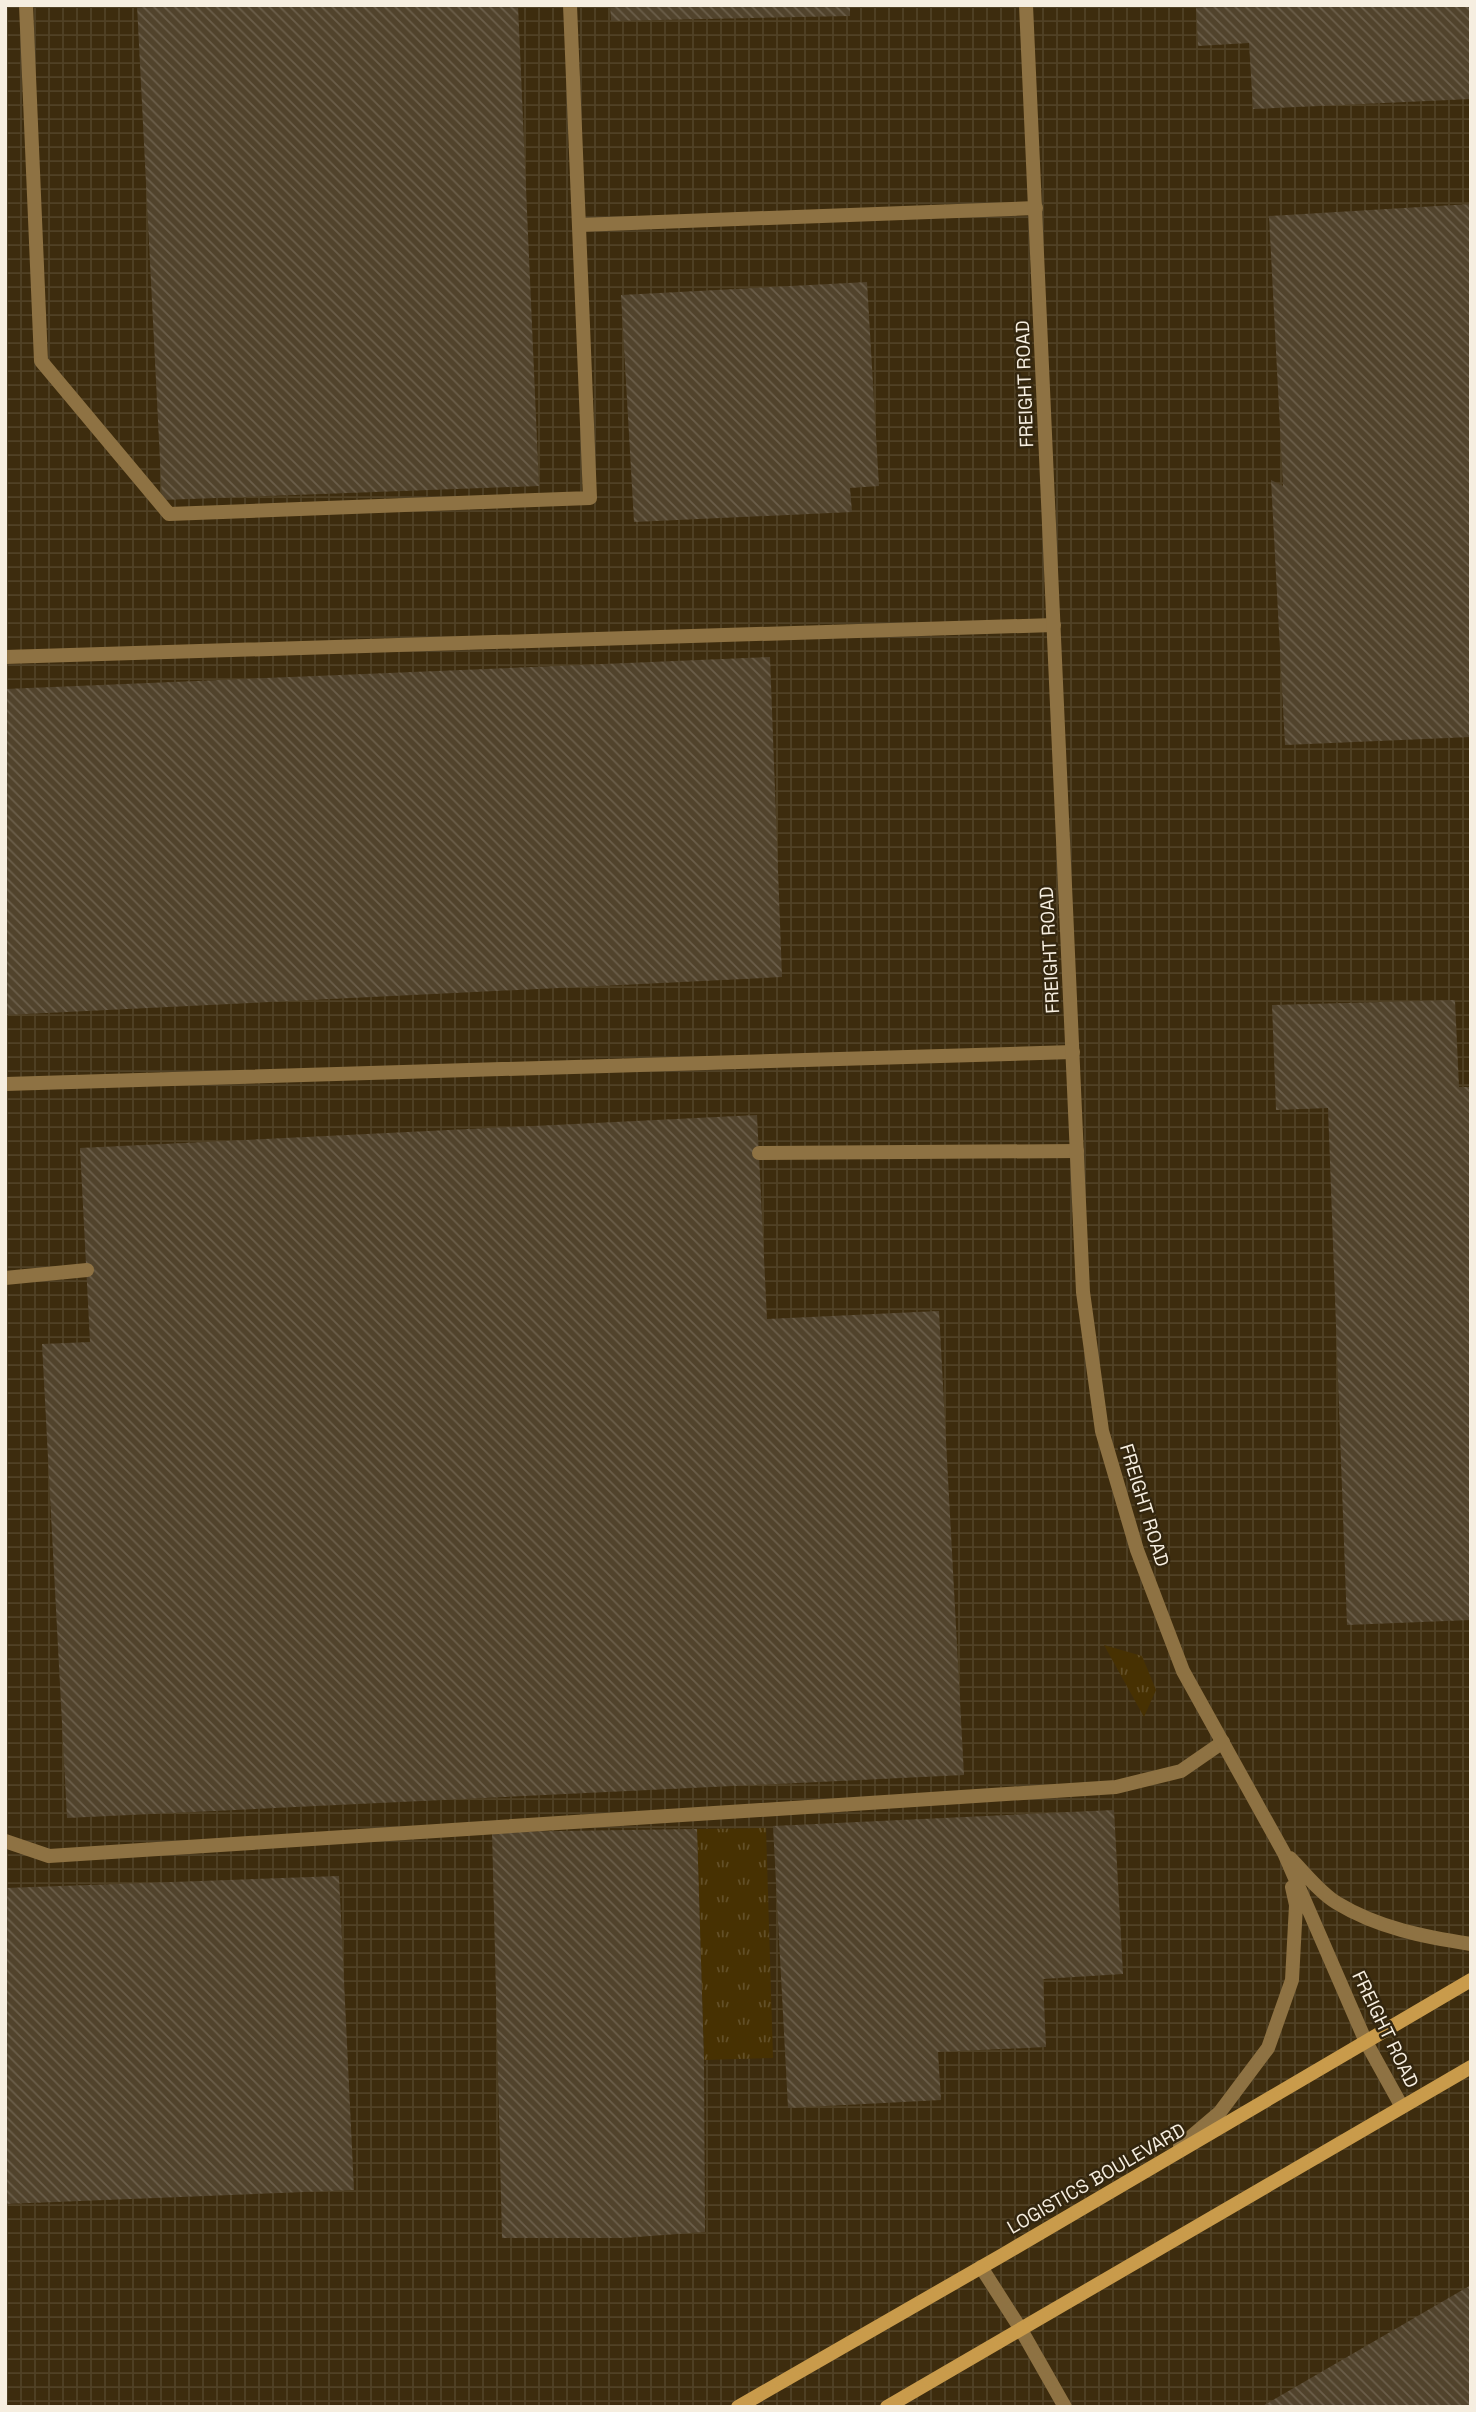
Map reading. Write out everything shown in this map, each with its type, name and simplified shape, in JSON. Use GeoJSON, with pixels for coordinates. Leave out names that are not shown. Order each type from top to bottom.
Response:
{"type":"FeatureCollection","features":[{"type":"Feature","properties":{"kind":"street"},"geometry":{"type":"LineString","coordinates":[[26,5],[41,361],[169,514],[590,498],[570,5]]}},
{"type":"Feature","properties":{"kind":"street","name":"FREIGHT ROAD"},"geometry":{"type":"LineString","coordinates":[[1026,5],[1083,1292],[1102,1431],[1137,1550],[1182,1671],[1284,1853],[1366,2042],[1402,2107]]}},
{"type":"Feature","properties":{"kind":"street"},"geometry":{"type":"LineString","coordinates":[[579,225],[1035,208]]}},
{"type":"Feature","properties":{"kind":"street"},"geometry":{"type":"LineString","coordinates":[[5,657],[1054,625]]}},
{"type":"Feature","properties":{"kind":"street"},"geometry":{"type":"LineString","coordinates":[[5,1084],[1073,1052]]}},
{"type":"Feature","properties":{"kind":"street"},"geometry":{"type":"LineString","coordinates":[[759,1153],[1077,1151]]}},
{"type":"Feature","properties":{"kind":"street"},"geometry":{"type":"LineString","coordinates":[[5,1278],[86,1270]]}},
{"type":"Feature","properties":{"kind":"street"},"geometry":{"type":"LineString","coordinates":[[5,1841],[49,1856],[1116,1787],[1181,1771],[1223,1742]]}},
{"type":"Feature","properties":{"kind":"street","name":"FREIGHT ROAD"},"geometry":{"type":"LineString","coordinates":[[1284,1853],[1336,1902],[1386,1926],[1471,1944]]}},
{"type":"Feature","properties":{"kind":"street","name":"FREIGHT ROAD"},"geometry":{"type":"LineString","coordinates":[[1160,2163],[1220,2112],[1268,2048],[1292,1980],[1296,1905],[1284,1853]]}},
{"type":"Feature","properties":{"kind":"street","name":"LOGISTICS BOULEVARD"},"geometry":{"type":"LineString","coordinates":[[738,2407],[1471,1980]]}},
{"type":"Feature","properties":{"kind":"street"},"geometry":{"type":"LineString","coordinates":[[887,2407],[1471,2067]]}},
{"type":"Feature","properties":{"kind":"street"},"geometry":{"type":"LineString","coordinates":[[982,2267],[1065,2407]]}},
{"type":"Feature","properties":{"kind":"shaded area"},"geometry":{"type":"Polygon","coordinates":[[[5,5],[1471,5],[1471,2407],[5,2407],[5,5]]]}},
{"type":"Feature","properties":{"kind":"green space"},"geometry":{"type":"Polygon","coordinates":[[[1104,1645],[1142,1656],[1156,1690],[1144,1717],[1104,1645]]]}},
{"type":"Feature","properties":{"kind":"green space"},"geometry":{"type":"Polygon","coordinates":[[[766,1828],[773,2058],[704,2060],[697,1829],[766,1828]]]}},
{"type":"Feature","properties":{"kind":"building"},"geometry":{"type":"Polygon","coordinates":[[[137,5],[518,5],[539,486],[162,500],[137,5]]]}},
{"type":"Feature","properties":{"kind":"building"},"geometry":{"type":"Polygon","coordinates":[[[610,5],[850,5],[850,16],[611,21],[610,5]]]}},
{"type":"Feature","properties":{"kind":"building"},"geometry":{"type":"Polygon","coordinates":[[[1196,5],[1471,5],[1471,99],[1253,109],[1249,43],[1198,46],[1196,5]]]}},
{"type":"Feature","properties":{"kind":"building"},"geometry":{"type":"Polygon","coordinates":[[[1471,204],[1471,737],[1285,745],[1271,480],[1283,486],[1269,216],[1471,204]]]}},
{"type":"Feature","properties":{"kind":"building"},"geometry":{"type":"Polygon","coordinates":[[[867,282],[879,486],[850,488],[852,512],[634,522],[621,295],[867,282]]]}},
{"type":"Feature","properties":{"kind":"building"},"geometry":{"type":"Polygon","coordinates":[[[770,657],[782,977],[5,1015],[5,689],[770,657]]]}},
{"type":"Feature","properties":{"kind":"building"},"geometry":{"type":"Polygon","coordinates":[[[1455,1000],[1459,1087],[1471,1087],[1471,1620],[1347,1625],[1328,1108],[1276,1110],[1272,1005],[1455,1000]]]}},
{"type":"Feature","properties":{"kind":"building"},"geometry":{"type":"Polygon","coordinates":[[[757,1115],[767,1319],[939,1311],[964,1775],[67,1818],[42,1344],[90,1342],[80,1148],[757,1115]]]}},
{"type":"Feature","properties":{"kind":"building"},"geometry":{"type":"Polygon","coordinates":[[[1114,1810],[1123,1974],[1043,1979],[1046,2047],[938,2052],[941,2100],[788,2108],[773,1826],[1114,1810]]]}},
{"type":"Feature","properties":{"kind":"building"},"geometry":{"type":"Polygon","coordinates":[[[697,1829],[704,2060],[705,2232],[623,2238],[502,2238],[492,1832],[697,1829]]]}},
{"type":"Feature","properties":{"kind":"building"},"geometry":{"type":"Polygon","coordinates":[[[339,1876],[354,2190],[5,2204],[5,1888],[339,1876]]]}},
{"type":"Feature","properties":{"kind":"building"},"geometry":{"type":"Polygon","coordinates":[[[1471,2285],[1471,2407],[1261,2407],[1471,2285]]]}}]}
